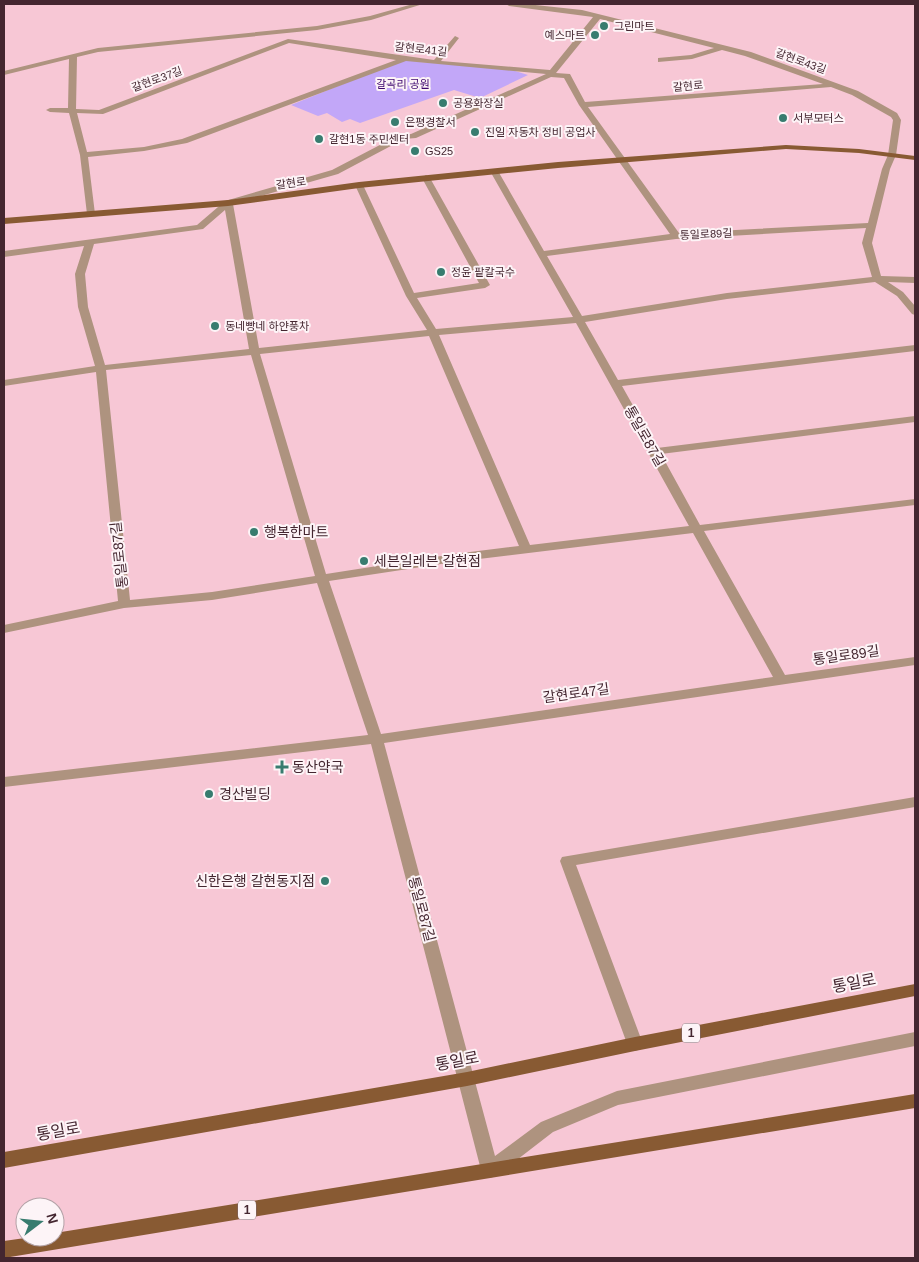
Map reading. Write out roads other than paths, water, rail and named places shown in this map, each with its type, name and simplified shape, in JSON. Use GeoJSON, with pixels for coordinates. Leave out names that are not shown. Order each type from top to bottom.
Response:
{"type":"FeatureCollection","features":[{"type":"Feature","properties":{"kind":"main road","name":"갈현로"},"geometry":{"type":"LineString","coordinates":[[4,221],[228,203],[359,185],[494,171],[786,147],[893,153],[915,158]]}},
{"type":"Feature","properties":{"kind":"main road","name":"통일로"},"geometry":{"type":"LineString","coordinates":[[4,1160],[467,1079],[635,1044],[915,990]]}},
{"type":"Feature","properties":{"kind":"main road","name":"1"},"geometry":{"type":"LineString","coordinates":[[4,1250],[915,1101]]}},
{"type":"Feature","properties":{"kind":"street"},"geometry":{"type":"LineString","coordinates":[[4,73],[98,50],[317,28],[371,18],[420,4]]}},
{"type":"Feature","properties":{"kind":"street"},"geometry":{"type":"LineString","coordinates":[[509,4],[530,5],[601,16]]}},
{"type":"Feature","properties":{"kind":"street"},"geometry":{"type":"LineString","coordinates":[[4,254],[200,227],[228,203],[335,172],[402,137],[413,136],[428,130],[551,73],[601,16]]}},
{"type":"Feature","properties":{"kind":"street","name":"갈현로43길"},"geometry":{"type":"LineString","coordinates":[[601,16],[748,54],[855,93],[894,115],[897,120],[893,153]]}},
{"type":"Feature","properties":{"kind":"street"},"geometry":{"type":"LineString","coordinates":[[287,31],[288,41]]}},
{"type":"Feature","properties":{"kind":"street"},"geometry":{"type":"LineString","coordinates":[[436,62],[455,38]]}},
{"type":"Feature","properties":{"kind":"street","name":"갈현로41길"},"geometry":{"type":"LineString","coordinates":[[288,41],[405,59],[551,73]]}},
{"type":"Feature","properties":{"kind":"street","name":"갈현로37길"},"geometry":{"type":"LineString","coordinates":[[50,110],[100,112],[271,50],[288,41]]}},
{"type":"Feature","properties":{"kind":"street"},"geometry":{"type":"LineString","coordinates":[[661,60],[692,57],[723,47]]}},
{"type":"Feature","properties":{"kind":"street"},"geometry":{"type":"LineString","coordinates":[[73,56],[72,110],[84,155],[91,214]]}},
{"type":"Feature","properties":{"kind":"street"},"geometry":{"type":"LineString","coordinates":[[84,155],[144,149],[184,141],[405,59]]}},
{"type":"Feature","properties":{"kind":"street"},"geometry":{"type":"LineString","coordinates":[[551,73],[566,76],[583,105],[676,236]]}},
{"type":"Feature","properties":{"kind":"street","name":"갈현로"},"geometry":{"type":"LineString","coordinates":[[583,105],[833,85]]}},
{"type":"Feature","properties":{"kind":"street"},"geometry":{"type":"LineString","coordinates":[[893,153],[886,169],[868,243],[877,279],[900,294],[915,312]]}},
{"type":"Feature","properties":{"kind":"street"},"geometry":{"type":"LineString","coordinates":[[494,171],[578,320]]}},
{"type":"Feature","properties":{"kind":"street"},"geometry":{"type":"LineString","coordinates":[[412,296],[485,285],[426,178]]}},
{"type":"Feature","properties":{"kind":"street"},"geometry":{"type":"LineString","coordinates":[[359,185],[412,296],[434,333],[526,549]]}},
{"type":"Feature","properties":{"kind":"street","name":"통일로87길"},"geometry":{"type":"LineString","coordinates":[[228,203],[255,353],[322,580],[376,739],[490,1170]]}},
{"type":"Feature","properties":{"kind":"street","name":"통일로89길"},"geometry":{"type":"LineString","coordinates":[[542,254],[676,236],[872,225]]}},
{"type":"Feature","properties":{"kind":"street","name":"통일로87길"},"geometry":{"type":"LineString","coordinates":[[90,242],[80,274],[82,298],[101,368],[124,604],[212,596],[322,580],[389,567],[696,528]]}},
{"type":"Feature","properties":{"kind":"street"},"geometry":{"type":"LineString","coordinates":[[4,384],[101,368],[506,325],[578,320],[727,296],[877,279],[915,280]]}},
{"type":"Feature","properties":{"kind":"street","name":"통일로87길"},"geometry":{"type":"LineString","coordinates":[[578,320],[781,680]]}},
{"type":"Feature","properties":{"kind":"street"},"geometry":{"type":"LineString","coordinates":[[615,384],[915,348]]}},
{"type":"Feature","properties":{"kind":"street"},"geometry":{"type":"LineString","coordinates":[[654,452],[915,419]]}},
{"type":"Feature","properties":{"kind":"street"},"geometry":{"type":"LineString","coordinates":[[696,528],[915,502]]}},
{"type":"Feature","properties":{"kind":"street"},"geometry":{"type":"LineString","coordinates":[[4,628],[124,604]]}},
{"type":"Feature","properties":{"kind":"street","name":"통일로89길"},"geometry":{"type":"LineString","coordinates":[[781,680],[915,660]]}},
{"type":"Feature","properties":{"kind":"street","name":"갈현로47길"},"geometry":{"type":"LineString","coordinates":[[376,739],[781,680]]}},
{"type":"Feature","properties":{"kind":"street"},"geometry":{"type":"LineString","coordinates":[[4,782],[376,739]]}},
{"type":"Feature","properties":{"kind":"street"},"geometry":{"type":"LineString","coordinates":[[635,1044],[567,861],[915,802]]}},
{"type":"Feature","properties":{"kind":"street"},"geometry":{"type":"LineString","coordinates":[[490,1170],[547,1127],[617,1098],[915,1039]]}},
{"type":"Feature","properties":{"kind":"place","name":"그린마트"},"geometry":{"type":"Point","coordinates":[604,26]}},
{"type":"Feature","properties":{"kind":"place","name":"예스마트"},"geometry":{"type":"Point","coordinates":[595,35]}},
{"type":"Feature","properties":{"kind":"place","name":"공용화장실"},"geometry":{"type":"Point","coordinates":[443,103]}},
{"type":"Feature","properties":{"kind":"place","name":"서부모터스"},"geometry":{"type":"Point","coordinates":[783,118]}},
{"type":"Feature","properties":{"kind":"place","name":"은평경찰서"},"geometry":{"type":"Point","coordinates":[395,122]}},
{"type":"Feature","properties":{"kind":"place","name":"진일 자동차 정비 공업사"},"geometry":{"type":"Point","coordinates":[475,132]}},
{"type":"Feature","properties":{"kind":"place","name":"갈현1동 주민센터"},"geometry":{"type":"Point","coordinates":[319,139]}},
{"type":"Feature","properties":{"kind":"place","name":"GS25"},"geometry":{"type":"Point","coordinates":[415,151]}},
{"type":"Feature","properties":{"kind":"place","name":"정윤 팥칼국수"},"geometry":{"type":"Point","coordinates":[441,272]}},
{"type":"Feature","properties":{"kind":"place","name":"동네빵네 하얀풍차"},"geometry":{"type":"Point","coordinates":[215,326]}},
{"type":"Feature","properties":{"kind":"place","name":"행복한마트"},"geometry":{"type":"Point","coordinates":[254,532]}},
{"type":"Feature","properties":{"kind":"place","name":"세븐일레븐 갈현점"},"geometry":{"type":"Point","coordinates":[364,561]}},
{"type":"Feature","properties":{"kind":"place","name":"동산약국"},"geometry":{"type":"Point","coordinates":[282,767]}},
{"type":"Feature","properties":{"kind":"place","name":"경산빌딩"},"geometry":{"type":"Point","coordinates":[209,794]}},
{"type":"Feature","properties":{"kind":"place","name":"신한은행 갈현동지점"},"geometry":{"type":"Point","coordinates":[325,881]}},
{"type":"Feature","properties":{"kind":"park label","name":"갈곡리 공원"},"geometry":{"type":"Point","coordinates":[403,84]}}]}
